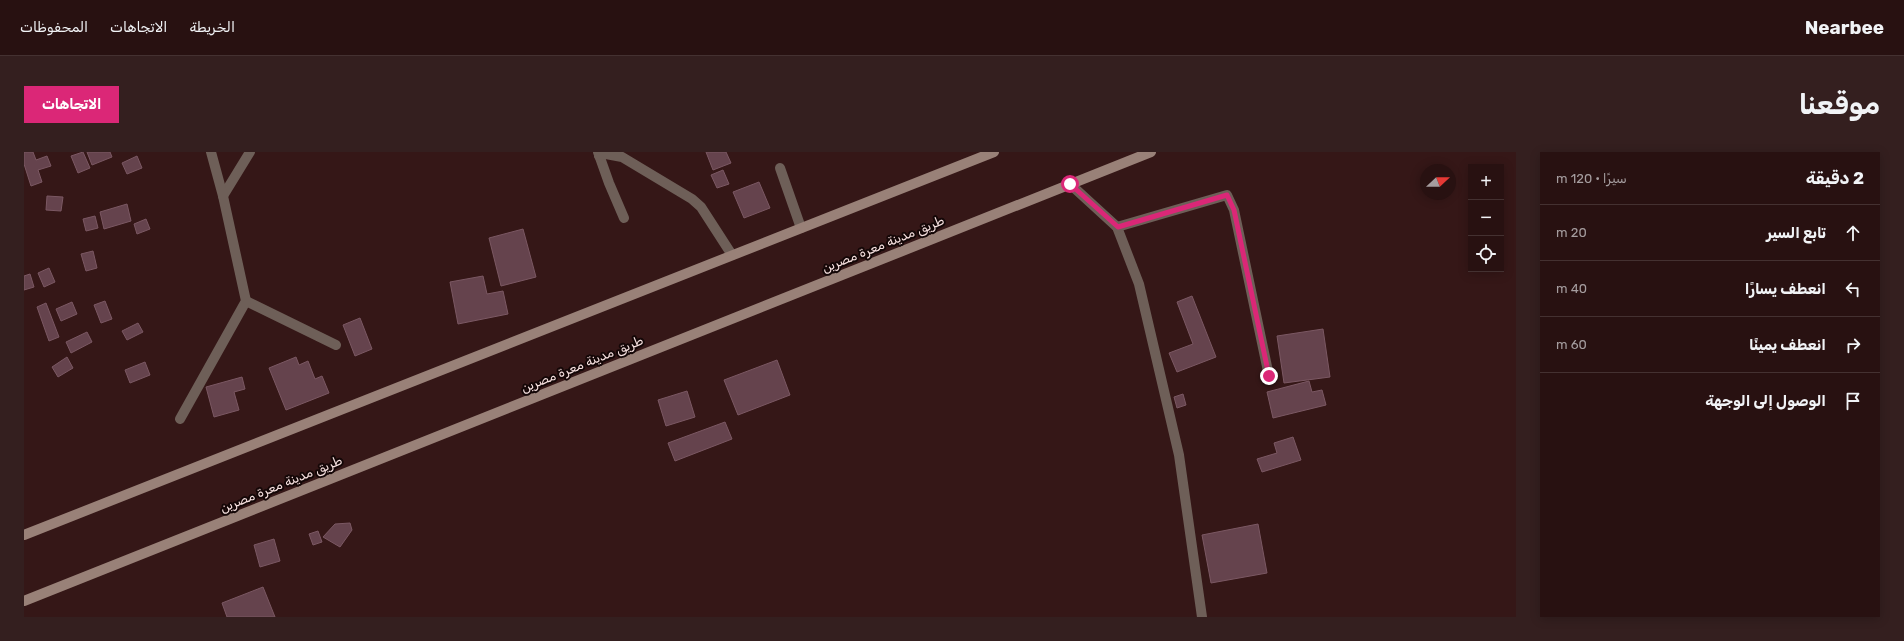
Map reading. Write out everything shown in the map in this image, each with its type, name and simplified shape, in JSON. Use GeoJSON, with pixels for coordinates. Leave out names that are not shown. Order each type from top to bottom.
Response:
{"type":"FeatureCollection","features":[{"type":"Feature","properties":{"kind":"main road"},"geometry":{"type":"LineString","coordinates":[[24,535],[994,152]]}},
{"type":"Feature","properties":{"kind":"main road","name":"طريق مدينة معرة مصرين"},"geometry":{"type":"LineString","coordinates":[[24,601],[1151,152]]}},
{"type":"Feature","properties":{"kind":"street"},"geometry":{"type":"LineString","coordinates":[[180,418],[246,301],[223,196],[211,152]]}},
{"type":"Feature","properties":{"kind":"street"},"geometry":{"type":"LineString","coordinates":[[223,196],[250,152]]}},
{"type":"Feature","properties":{"kind":"street"},"geometry":{"type":"LineString","coordinates":[[624,218],[598,154],[622,157],[692,199],[700,207],[732,255]]}},
{"type":"Feature","properties":{"kind":"street"},"geometry":{"type":"LineString","coordinates":[[780,168],[801,228]]}},
{"type":"Feature","properties":{"kind":"street"},"geometry":{"type":"LineString","coordinates":[[1070,184],[1118,227],[1139,284],[1179,455],[1202,617]]}},
{"type":"Feature","properties":{"kind":"street"},"geometry":{"type":"LineString","coordinates":[[1118,227],[1227,195],[1234,210],[1269,376]]}},
{"type":"Feature","properties":{"kind":"street"},"geometry":{"type":"LineString","coordinates":[[246,301],[336,345]]}},
{"type":"Feature","properties":{"kind":"building"},"geometry":{"type":"Polygon","coordinates":[[[24,152],[33,152],[36,160],[47,156],[51,166],[38,170],[42,182],[31,186],[24,164],[24,152]]]}},
{"type":"Feature","properties":{"kind":"building"},"geometry":{"type":"Polygon","coordinates":[[[83,152],[90,168],[78,173],[71,156],[83,152]]]}},
{"type":"Feature","properties":{"kind":"building"},"geometry":{"type":"Polygon","coordinates":[[[87,152],[110,152],[112,157],[92,165],[87,152]]]}},
{"type":"Feature","properties":{"kind":"building"},"geometry":{"type":"Polygon","coordinates":[[[706,152],[726,152],[731,163],[713,170],[706,152]]]}},
{"type":"Feature","properties":{"kind":"building"},"geometry":{"type":"Polygon","coordinates":[[[137,156],[142,168],[127,174],[122,163],[137,156]]]}},
{"type":"Feature","properties":{"kind":"building"},"geometry":{"type":"Polygon","coordinates":[[[723,170],[729,184],[717,188],[711,175],[723,170]]]}},
{"type":"Feature","properties":{"kind":"building"},"geometry":{"type":"Polygon","coordinates":[[[759,182],[770,208],[744,218],[733,192],[759,182]]]}},
{"type":"Feature","properties":{"kind":"building"},"geometry":{"type":"Polygon","coordinates":[[[47,196],[63,197],[61,211],[46,210],[47,196]]]}},
{"type":"Feature","properties":{"kind":"building"},"geometry":{"type":"Polygon","coordinates":[[[127,204],[131,221],[104,229],[100,212],[127,204]]]}},
{"type":"Feature","properties":{"kind":"building"},"geometry":{"type":"Polygon","coordinates":[[[95,216],[98,228],[86,231],[83,219],[95,216]]]}},
{"type":"Feature","properties":{"kind":"building"},"geometry":{"type":"Polygon","coordinates":[[[146,219],[150,229],[137,234],[134,224],[146,219]]]}},
{"type":"Feature","properties":{"kind":"building"},"geometry":{"type":"Polygon","coordinates":[[[523,229],[536,277],[501,286],[489,238],[523,229]]]}},
{"type":"Feature","properties":{"kind":"building"},"geometry":{"type":"Polygon","coordinates":[[[93,251],[97,268],[86,271],[81,254],[93,251]]]}},
{"type":"Feature","properties":{"kind":"building"},"geometry":{"type":"Polygon","coordinates":[[[49,268],[55,282],[44,287],[38,273],[49,268]]]}},
{"type":"Feature","properties":{"kind":"building"},"geometry":{"type":"Polygon","coordinates":[[[30,274],[34,287],[24,290],[24,276],[30,274]]]}},
{"type":"Feature","properties":{"kind":"building"},"geometry":{"type":"Polygon","coordinates":[[[483,276],[487,294],[503,291],[508,314],[458,324],[450,282],[483,276]]]}},
{"type":"Feature","properties":{"kind":"building"},"geometry":{"type":"Polygon","coordinates":[[[1192,296],[1216,357],[1177,372],[1169,353],[1193,344],[1177,302],[1192,296]]]}},
{"type":"Feature","properties":{"kind":"building"},"geometry":{"type":"Polygon","coordinates":[[[105,301],[112,319],[101,323],[94,305],[105,301]]]}},
{"type":"Feature","properties":{"kind":"building"},"geometry":{"type":"Polygon","coordinates":[[[72,302],[77,314],[61,321],[56,309],[72,302]]]}},
{"type":"Feature","properties":{"kind":"building"},"geometry":{"type":"Polygon","coordinates":[[[46,303],[59,337],[49,341],[37,307],[46,303]]]}},
{"type":"Feature","properties":{"kind":"building"},"geometry":{"type":"Polygon","coordinates":[[[360,318],[372,349],[355,356],[343,325],[360,318]]]}},
{"type":"Feature","properties":{"kind":"building"},"geometry":{"type":"Polygon","coordinates":[[[138,323],[143,332],[127,340],[122,331],[138,323]]]}},
{"type":"Feature","properties":{"kind":"building"},"geometry":{"type":"Polygon","coordinates":[[[1323,329],[1330,377],[1284,383],[1277,336],[1323,329]]]}},
{"type":"Feature","properties":{"kind":"building"},"geometry":{"type":"Polygon","coordinates":[[[87,332],[92,342],[71,353],[66,342],[87,332]]]}},
{"type":"Feature","properties":{"kind":"building"},"geometry":{"type":"Polygon","coordinates":[[[67,357],[73,368],[58,377],[52,367],[67,357]]]}},
{"type":"Feature","properties":{"kind":"building"},"geometry":{"type":"Polygon","coordinates":[[[296,357],[299,365],[308,361],[315,379],[322,376],[329,393],[286,410],[269,368],[296,357]]]}},
{"type":"Feature","properties":{"kind":"building"},"geometry":{"type":"Polygon","coordinates":[[[777,360],[790,395],[738,415],[724,380],[777,360]]]}},
{"type":"Feature","properties":{"kind":"building"},"geometry":{"type":"Polygon","coordinates":[[[145,362],[150,375],[130,383],[125,370],[145,362]]]}},
{"type":"Feature","properties":{"kind":"building"},"geometry":{"type":"Polygon","coordinates":[[[242,377],[245,389],[234,392],[239,410],[214,417],[206,387],[242,377]]]}},
{"type":"Feature","properties":{"kind":"building"},"geometry":{"type":"Polygon","coordinates":[[[1309,381],[1312,392],[1322,390],[1326,405],[1273,418],[1267,392],[1309,381]]]}},
{"type":"Feature","properties":{"kind":"building"},"geometry":{"type":"Polygon","coordinates":[[[687,391],[695,417],[666,426],[658,400],[687,391]]]}},
{"type":"Feature","properties":{"kind":"building"},"geometry":{"type":"Polygon","coordinates":[[[1183,394],[1186,405],[1177,408],[1174,397],[1183,394]]]}},
{"type":"Feature","properties":{"kind":"building"},"geometry":{"type":"Polygon","coordinates":[[[725,422],[732,439],[675,461],[668,443],[725,422]]]}},
{"type":"Feature","properties":{"kind":"building"},"geometry":{"type":"Polygon","coordinates":[[[1293,437],[1301,460],[1262,472],[1257,459],[1277,453],[1274,443],[1293,437]]]}},
{"type":"Feature","properties":{"kind":"building"},"geometry":{"type":"Polygon","coordinates":[[[350,523],[352,530],[340,547],[323,537],[335,524],[350,523]]]}},
{"type":"Feature","properties":{"kind":"building"},"geometry":{"type":"Polygon","coordinates":[[[1258,524],[1267,573],[1211,583],[1202,535],[1258,524]]]}},
{"type":"Feature","properties":{"kind":"building"},"geometry":{"type":"Polygon","coordinates":[[[318,531],[322,542],[313,545],[309,534],[318,531]]]}},
{"type":"Feature","properties":{"kind":"building"},"geometry":{"type":"Polygon","coordinates":[[[274,539],[280,561],[260,567],[254,545],[274,539]]]}},
{"type":"Feature","properties":{"kind":"building"},"geometry":{"type":"Polygon","coordinates":[[[263,587],[275,617],[227,617],[222,603],[263,587]]]}},
{"type":"Feature","properties":{"kind":"route"},"geometry":{"type":"LineString","coordinates":[[1070,184],[1118,227],[1227,195],[1234,210],[1269,376]]}}]}
